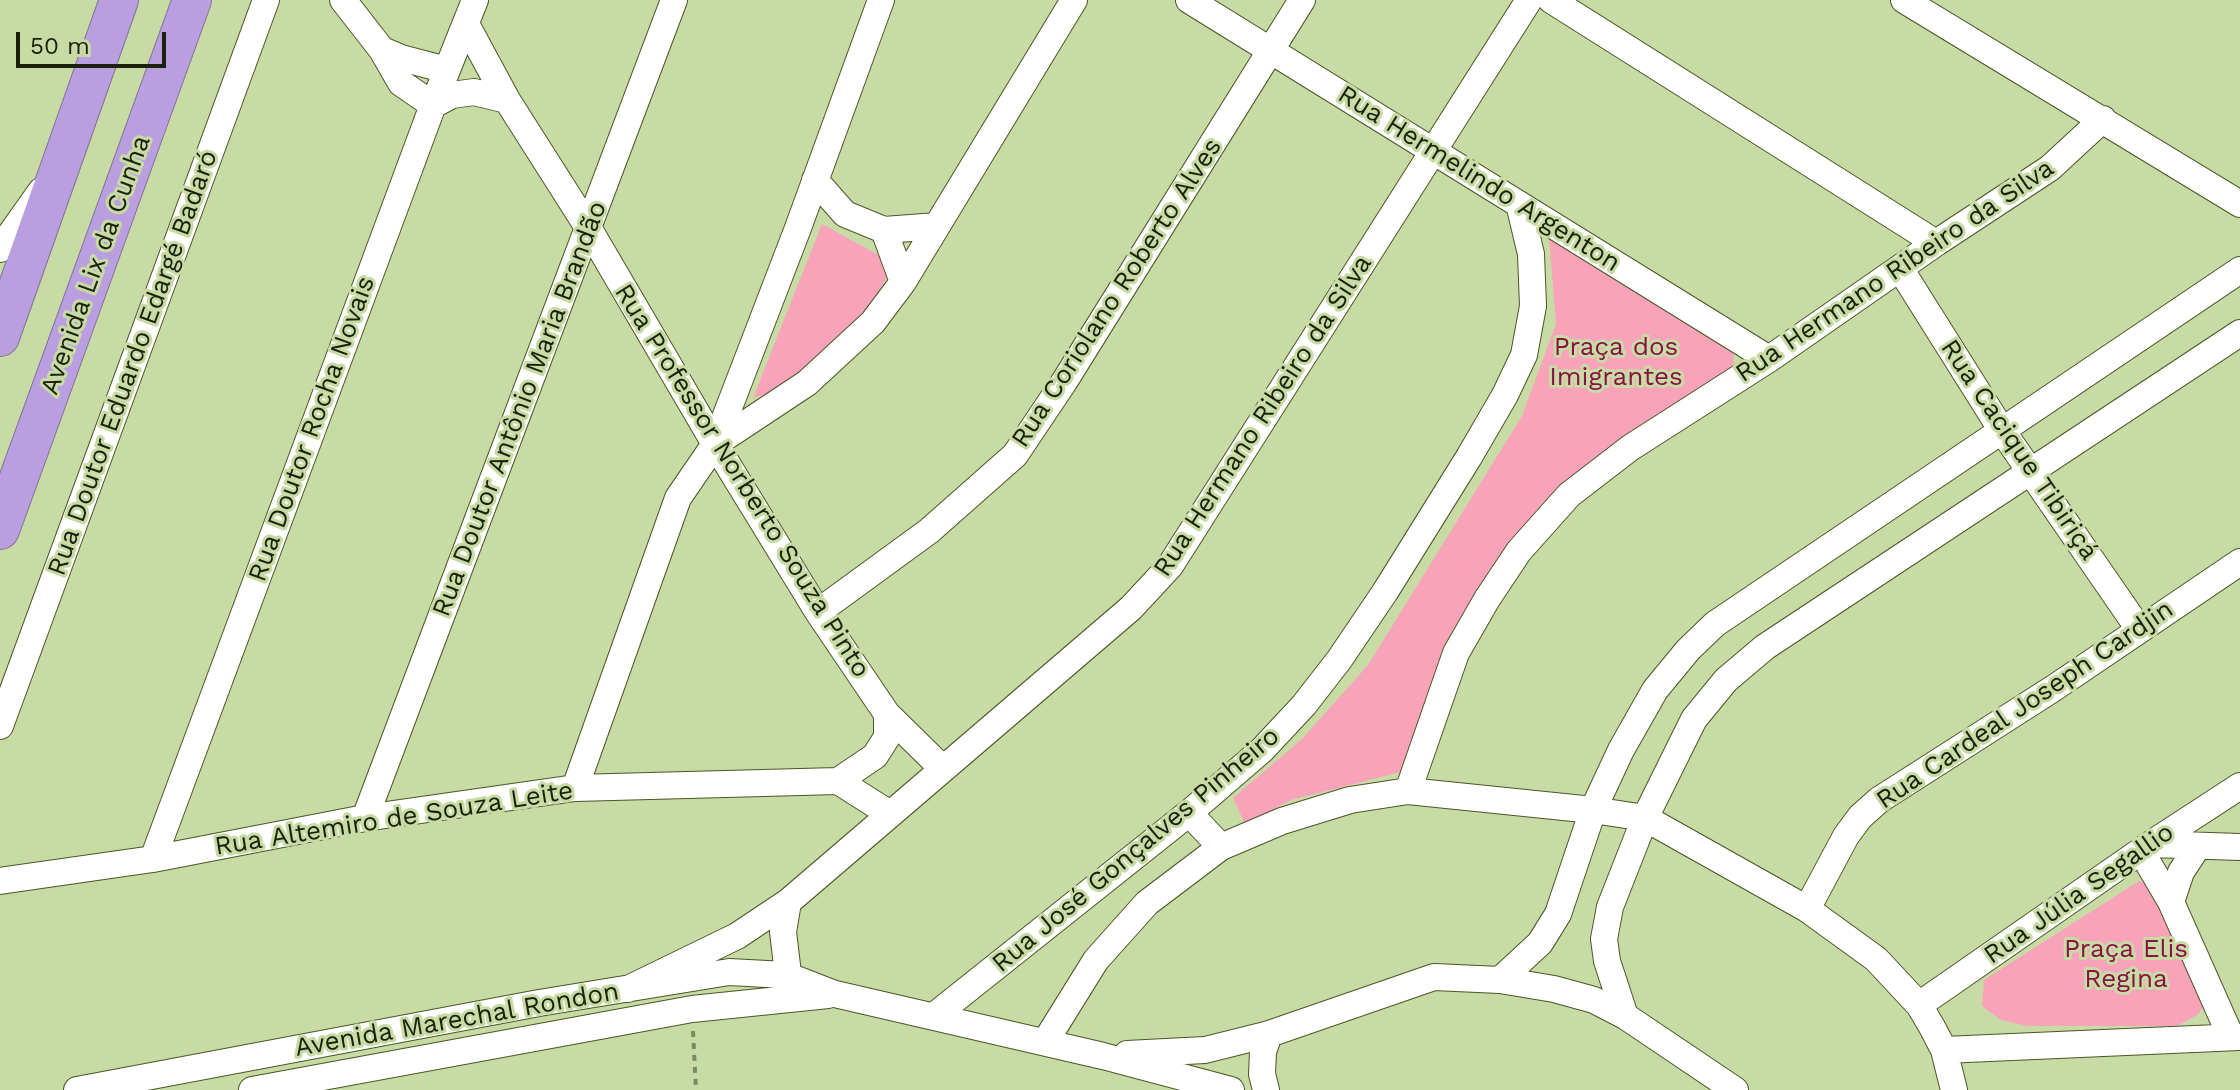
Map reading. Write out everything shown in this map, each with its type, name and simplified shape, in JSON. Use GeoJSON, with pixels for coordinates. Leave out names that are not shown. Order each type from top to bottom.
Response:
{"type":"FeatureCollection","features":[{"type":"Feature","properties":{"kind":"highway"},"geometry":{"type":"LineString","coordinates":[[0,337],[119,0]]}},
{"type":"Feature","properties":{"kind":"highway","name":"Avenida Lix da Cunha"},"geometry":{"type":"LineString","coordinates":[[0,530],[192,0]]}},
{"type":"Feature","properties":{"kind":"street","name":"Rua Doutor Eduardo Edargé Badaró"},"geometry":{"type":"LineString","coordinates":[[0,726],[266,0]]}},
{"type":"Feature","properties":{"kind":"street"},"geometry":{"type":"LineString","coordinates":[[343,0],[382,50],[401,83],[433,105],[452,95],[474,92],[507,100]]}},
{"type":"Feature","properties":{"kind":"street","name":"Rua Doutor Antônio Maria Brandão"},"geometry":{"type":"LineString","coordinates":[[365,818],[674,0]]}},
{"type":"Feature","properties":{"kind":"street"},"geometry":{"type":"LineString","coordinates":[[575,788],[678,498],[715,444],[881,0]]}},
{"type":"Feature","properties":{"kind":"street"},"geometry":{"type":"LineString","coordinates":[[715,444],[807,383],[873,322],[903,282],[1074,0]]}},
{"type":"Feature","properties":{"kind":"street","name":"Rua Hermelindo Argenton"},"geometry":{"type":"LineString","coordinates":[[1189,0],[1769,359]]}},
{"type":"Feature","properties":{"kind":"street","name":"Rua Coriolano Roberto Alves"},"geometry":{"type":"LineString","coordinates":[[818,612],[929,531],[1015,455],[1302,0]]}},
{"type":"Feature","properties":{"kind":"street","name":"Rua Hermano Ribeiro da Silva"},"geometry":{"type":"LineString","coordinates":[[628,989],[737,936],[788,902],[1131,608],[1170,566],[1529,0]]}},
{"type":"Feature","properties":{"kind":"street"},"geometry":{"type":"LineString","coordinates":[[1551,0],[1936,243]]}},
{"type":"Feature","properties":{"kind":"street"},"geometry":{"type":"LineString","coordinates":[[1904,0],[2240,204]]}},
{"type":"Feature","properties":{"kind":"street","name":"Rua Professor Norberto Souza Pinto"},"geometry":{"type":"LineString","coordinates":[[471,12],[507,100],[589,229],[818,612],[887,714],[942,768]]}},
{"type":"Feature","properties":{"kind":"street","name":"Rua Doutor Rocha Novais"},"geometry":{"type":"LineString","coordinates":[[153,859],[433,105],[471,12]]}},
{"type":"Feature","properties":{"kind":"street"},"geometry":{"type":"LineString","coordinates":[[382,50],[409,61],[447,70]]}},
{"type":"Feature","properties":{"kind":"street","name":"Rua Hermano Ribeiro da Silva"},"geometry":{"type":"LineString","coordinates":[[1408,791],[1456,653],[1519,551],[1569,495],[1630,448],[1769,359],[2050,168],[2103,119]]}},
{"type":"Feature","properties":{"kind":"street"},"geometry":{"type":"LineString","coordinates":[[0,249],[64,159]]}},
{"type":"Feature","properties":{"kind":"street"},"geometry":{"type":"LineString","coordinates":[[815,180],[845,214],[884,230],[937,226]]}},
{"type":"Feature","properties":{"kind":"street","name":"Rua José Gonçalves Pinheiro"},"geometry":{"type":"LineString","coordinates":[[934,1016],[1189,813],[1262,750],[1304,705],[1339,660],[1385,592],[1505,395],[1524,355],[1533,306],[1531,254],[1519,204]]}},
{"type":"Feature","properties":{"kind":"street"},"geometry":{"type":"LineString","coordinates":[[798,228],[845,214]]}},
{"type":"Feature","properties":{"kind":"street"},"geometry":{"type":"LineString","coordinates":[[884,230],[903,282]]}},
{"type":"Feature","properties":{"kind":"street","name":"Rua Cacique Tibiriçá"},"geometry":{"type":"LineString","coordinates":[[1901,270],[2001,429],[2139,629]]}},
{"type":"Feature","properties":{"kind":"street"},"geometry":{"type":"LineString","coordinates":[[1500,980],[1540,943],[1558,914],[1593,810],[1621,750],[1655,690],[1715,624],[2240,270]]}},
{"type":"Feature","properties":{"kind":"street"},"geometry":{"type":"LineString","coordinates":[[1625,1016],[1607,961],[1604,939],[1610,907],[1645,818],[1694,719],[1726,680],[1765,647],[2240,333]]}},
{"type":"Feature","properties":{"kind":"street","name":"Rua Cardeal Joseph Cardjin"},"geometry":{"type":"LineString","coordinates":[[1807,909],[1846,836],[1860,817],[1879,800],[2054,688],[2240,562]]}},
{"type":"Feature","properties":{"kind":"street"},"geometry":{"type":"LineString","coordinates":[[887,714],[887,737],[875,756],[838,781],[890,814]]}},
{"type":"Feature","properties":{"kind":"street","name":"Rua Altemiro de Souza Leite"},"geometry":{"type":"LineString","coordinates":[[0,881],[153,859],[365,818],[575,788],[838,781]]}},
{"type":"Feature","properties":{"kind":"street","name":"Rua Júlia Segallio"},"geometry":{"type":"LineString","coordinates":[[1919,1005],[2146,847],[2240,786]]}},
{"type":"Feature","properties":{"kind":"street"},"geometry":{"type":"LineString","coordinates":[[1045,1042],[1096,960],[1147,903],[1221,847],[1282,821],[1336,804],[1408,791],[1645,818],[1807,909],[1876,959],[1919,1005],[1944,1050],[1954,1090]]}},
{"type":"Feature","properties":{"kind":"street"},"geometry":{"type":"LineString","coordinates":[[1189,813],[1221,847]]}},
{"type":"Feature","properties":{"kind":"street"},"geometry":{"type":"LineString","coordinates":[[2171,902],[2181,872],[2198,846]]}},
{"type":"Feature","properties":{"kind":"street"},"geometry":{"type":"LineString","coordinates":[[1944,1050],[2236,1037],[2146,847],[2240,847]]}},
{"type":"Feature","properties":{"kind":"street"},"geometry":{"type":"LineString","coordinates":[[788,902],[783,932],[789,986]]}},
{"type":"Feature","properties":{"kind":"street"},"geometry":{"type":"LineString","coordinates":[[734,1003],[729,972],[731,950],[737,936]]}},
{"type":"Feature","properties":{"kind":"street","name":"Avenida Marechal Rondon"},"geometry":{"type":"LineString","coordinates":[[77,1090],[539,1003],[729,972],[1045,1042],[1231,1090]]}},
{"type":"Feature","properties":{"kind":"street"},"geometry":{"type":"LineString","coordinates":[[1103,1056],[1205,1050],[1269,1034],[1434,977],[1500,980],[1554,989],[1594,1000],[1625,1016],[1735,1090]]}},
{"type":"Feature","properties":{"kind":"street","name":"Avenida Marechal Rondon"},"geometry":{"type":"LineString","coordinates":[[256,1089],[547,1034],[734,1003],[789,986]]}},
{"type":"Feature","properties":{"kind":"street"},"geometry":{"type":"LineString","coordinates":[[539,1003],[547,1034]]}},
{"type":"Feature","properties":{"kind":"street"},"geometry":{"type":"LineString","coordinates":[[1266,1090],[1262,1074],[1269,1034]]}},
{"type":"Feature","properties":{"kind":"street"},"geometry":{"type":"LineString","coordinates":[[254,1056],[256,1089]]}},
{"type":"Feature","properties":{"kind":"path"},"geometry":{"type":"LineString","coordinates":[[692,1009],[696,1090]]}},
{"type":"Feature","properties":{"kind":"green space"},"geometry":{"type":"Polygon","coordinates":[[[822,224],[895,264],[873,301],[817,361],[775,391],[753,398],[822,224]]]}},
{"type":"Feature","properties":{"kind":"green space","name":"Praça dos Imigrantes"},"geometry":{"type":"Polygon","coordinates":[[[1549,238],[1733,352],[1734,369],[1534,519],[1401,772],[1291,800],[1245,824],[1233,798],[1302,739],[1368,665],[1522,416],[1556,324],[1549,238]]]}},
{"type":"Feature","properties":{"kind":"green space","name":"Praça Elis Regina"},"geometry":{"type":"Polygon","coordinates":[[[2139,881],[2160,888],[2205,1005],[2197,1015],[2177,1026],[2027,1026],[2001,1020],[1982,1006],[1984,980],[2139,881]]]}}]}
